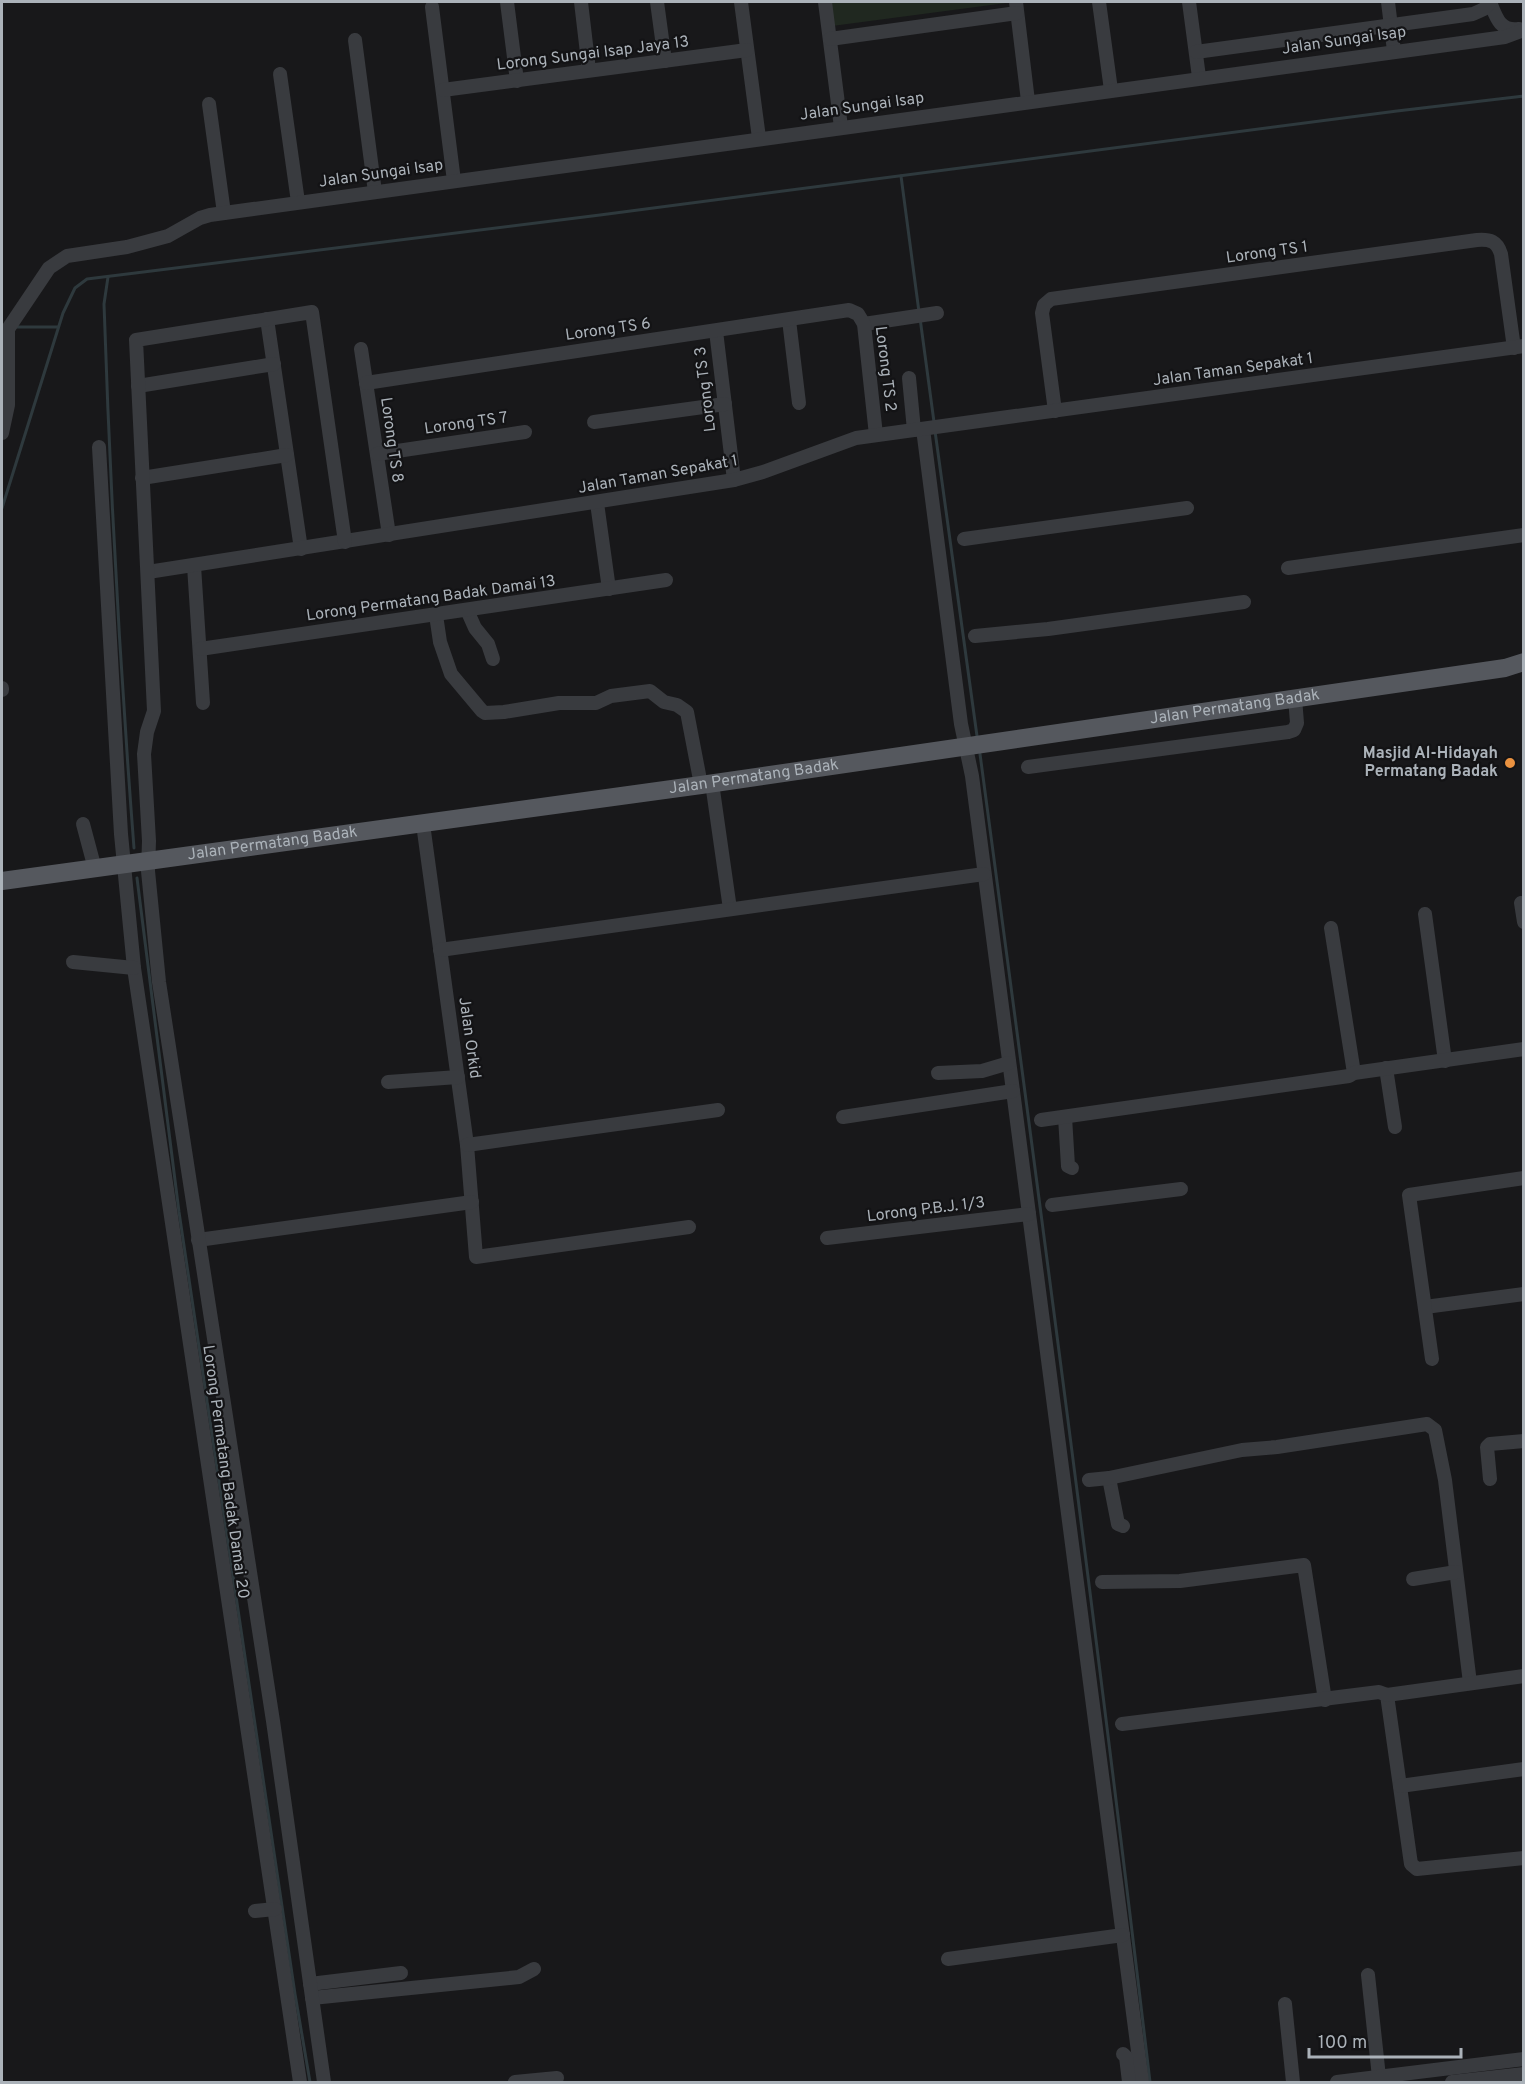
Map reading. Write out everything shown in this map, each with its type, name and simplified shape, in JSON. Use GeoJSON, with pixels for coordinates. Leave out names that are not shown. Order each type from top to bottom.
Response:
{"type":"FeatureCollection","features":[{"type":"Feature","properties":{"kind":"main road","name":"Jalan Permatang Badak"},"geometry":{"type":"LineString","coordinates":[[2,881],[706,784],[1505,668],[1524,662]]}},
{"type":"Feature","properties":{"kind":"main road","name":"Jalan Permatang Badak"},"geometry":{"type":"LineString","coordinates":[[1505,668],[1524,670]]}},
{"type":"Feature","properties":{"kind":"street"},"geometry":{"type":"LineString","coordinates":[[507,2],[517,81]]}},
{"type":"Feature","properties":{"kind":"street"},"geometry":{"type":"LineString","coordinates":[[581,2],[590,70]]}},
{"type":"Feature","properties":{"kind":"street"},"geometry":{"type":"LineString","coordinates":[[657,2],[665,61]]}},
{"type":"Feature","properties":{"kind":"street"},"geometry":{"type":"LineString","coordinates":[[741,2],[759,138]]}},
{"type":"Feature","properties":{"kind":"street"},"geometry":{"type":"LineString","coordinates":[[825,2],[841,127]]}},
{"type":"Feature","properties":{"kind":"street"},"geometry":{"type":"LineString","coordinates":[[1099,2],[1111,90]]}},
{"type":"Feature","properties":{"kind":"street"},"geometry":{"type":"LineString","coordinates":[[1189,2],[1199,77]]}},
{"type":"Feature","properties":{"kind":"street"},"geometry":{"type":"LineString","coordinates":[[1388,2],[1394,51]]}},
{"type":"Feature","properties":{"kind":"street"},"geometry":{"type":"LineString","coordinates":[[1196,52],[1473,14],[1484,9],[1490,2],[1502,26],[1507,29],[1524,29]]}},
{"type":"Feature","properties":{"kind":"street"},"geometry":{"type":"LineString","coordinates":[[432,7],[454,181]]}},
{"type":"Feature","properties":{"kind":"street"},"geometry":{"type":"LineString","coordinates":[[830,39],[1016,7],[1028,101]]}},
{"type":"Feature","properties":{"kind":"street"},"geometry":{"type":"LineString","coordinates":[[1505,37],[1524,29]]}},
{"type":"Feature","properties":{"kind":"street"},"geometry":{"type":"LineString","coordinates":[[1505,37],[1524,38]]}},
{"type":"Feature","properties":{"kind":"street","name":"Jalan Sungai Isap"},"geometry":{"type":"LineString","coordinates":[[4,329],[40,279],[57,261],[78,253],[149,242],[168,236],[200,218],[224,213],[1199,77],[1505,37]]}},
{"type":"Feature","properties":{"kind":"street"},"geometry":{"type":"LineString","coordinates":[[355,40],[375,192]]}},
{"type":"Feature","properties":{"kind":"street","name":"Lorong Sungai Isap Jaya 13"},"geometry":{"type":"LineString","coordinates":[[443,90],[747,50]]}},
{"type":"Feature","properties":{"kind":"street"},"geometry":{"type":"LineString","coordinates":[[280,74],[298,202]]}},
{"type":"Feature","properties":{"kind":"street"},"geometry":{"type":"LineString","coordinates":[[209,104],[224,213]]}},
{"type":"Feature","properties":{"kind":"street","name":"Lorong TS 1"},"geometry":{"type":"LineString","coordinates":[[1055,411],[1042,314],[1044,304],[1051,299],[1477,240],[1495,242],[1501,254],[1519,347]]}},
{"type":"Feature","properties":{"kind":"street","name":"Lorong TS 6"},"geometry":{"type":"LineString","coordinates":[[366,383],[854,311]]}},
{"type":"Feature","properties":{"kind":"street","name":"Lorong TS 2"},"geometry":{"type":"LineString","coordinates":[[854,311],[864,324],[876,435]]}},
{"type":"Feature","properties":{"kind":"street"},"geometry":{"type":"LineString","coordinates":[[324,2082],[273,1720],[159,982],[148,862],[144,754],[147,732],[154,711],[136,340],[312,312],[345,542]]}},
{"type":"Feature","properties":{"kind":"street"},"geometry":{"type":"LineString","coordinates":[[864,324],[927,315]]}},
{"type":"Feature","properties":{"kind":"street"},"geometry":{"type":"LineString","coordinates":[[267,319],[301,549]]}},
{"type":"Feature","properties":{"kind":"street"},"geometry":{"type":"LineString","coordinates":[[789,320],[799,403]]}},
{"type":"Feature","properties":{"kind":"street"},"geometry":{"type":"LineString","coordinates":[[2,433],[8,405],[4,329]]}},
{"type":"Feature","properties":{"kind":"street","name":"Lorong TS 3"},"geometry":{"type":"LineString","coordinates":[[716,331],[734,480]]}},
{"type":"Feature","properties":{"kind":"street","name":"Jalan Taman Sepakat 1"},"geometry":{"type":"LineString","coordinates":[[389,535],[734,480],[764,472],[837,443],[876,435],[1519,347]]}},
{"type":"Feature","properties":{"kind":"street","name":"Lorong TS 8"},"geometry":{"type":"LineString","coordinates":[[361,349],[389,535]]}},
{"type":"Feature","properties":{"kind":"street"},"geometry":{"type":"LineString","coordinates":[[138,386],[274,364]]}},
{"type":"Feature","properties":{"kind":"street"},"geometry":{"type":"LineString","coordinates":[[909,378],[921,429],[961,724],[972,776],[1142,2082]]}},
{"type":"Feature","properties":{"kind":"street"},"geometry":{"type":"LineString","coordinates":[[594,422],[724,404]]}},
{"type":"Feature","properties":{"kind":"street","name":"Lorong TS 7"},"geometry":{"type":"LineString","coordinates":[[377,454],[525,432]]}},
{"type":"Feature","properties":{"kind":"street","name":"Lorong Permatang Badak Damai 20"},"geometry":{"type":"LineString","coordinates":[[99,447],[123,865],[134,968],[300,2082]]}},
{"type":"Feature","properties":{"kind":"street"},"geometry":{"type":"LineString","coordinates":[[142,478],[287,455]]}},
{"type":"Feature","properties":{"kind":"street"},"geometry":{"type":"LineString","coordinates":[[597,502],[609,589]]}},
{"type":"Feature","properties":{"kind":"street"},"geometry":{"type":"LineString","coordinates":[[964,539],[1187,508]]}},
{"type":"Feature","properties":{"kind":"street"},"geometry":{"type":"LineString","coordinates":[[148,572],[389,535]]}},
{"type":"Feature","properties":{"kind":"street"},"geometry":{"type":"LineString","coordinates":[[1287,568],[1524,535]]}},
{"type":"Feature","properties":{"kind":"street"},"geometry":{"type":"LineString","coordinates":[[194,566],[203,704]]}},
{"type":"Feature","properties":{"kind":"street","name":"Lorong Permatang Badak Damai 13"},"geometry":{"type":"LineString","coordinates":[[200,649],[666,580]]}},
{"type":"Feature","properties":{"kind":"street"},"geometry":{"type":"LineString","coordinates":[[975,636],[1048,629],[1244,602]]}},
{"type":"Feature","properties":{"kind":"street"},"geometry":{"type":"LineString","coordinates":[[467,610],[475,628],[488,644],[493,659]]}},
{"type":"Feature","properties":{"kind":"street"},"geometry":{"type":"LineString","coordinates":[[436,615],[440,642],[451,674],[485,713],[559,703],[596,703],[611,696],[650,691],[664,702],[677,705],[687,712],[706,784],[730,909]]}},
{"type":"Feature","properties":{"kind":"street"},"geometry":{"type":"LineString","coordinates":[[1028,767],[1288,732],[1294,730],[1296,723],[1295,698]]}},
{"type":"Feature","properties":{"kind":"street"},"geometry":{"type":"LineString","coordinates":[[83,824],[95,869]]}},
{"type":"Feature","properties":{"kind":"street","name":"Jalan Orkid"},"geometry":{"type":"LineString","coordinates":[[423,824],[467,1145],[476,1257],[689,1227]]}},
{"type":"Feature","properties":{"kind":"street"},"geometry":{"type":"LineString","coordinates":[[440,950],[984,874]]}},
{"type":"Feature","properties":{"kind":"street"},"geometry":{"type":"LineString","coordinates":[[1521,903],[1524,922]]}},
{"type":"Feature","properties":{"kind":"street"},"geometry":{"type":"LineString","coordinates":[[1425,914],[1445,1060]]}},
{"type":"Feature","properties":{"kind":"street"},"geometry":{"type":"LineString","coordinates":[[1331,928],[1354,1073]]}},
{"type":"Feature","properties":{"kind":"street"},"geometry":{"type":"LineString","coordinates":[[74,962],[134,968]]}},
{"type":"Feature","properties":{"kind":"street"},"geometry":{"type":"LineString","coordinates":[[1041,1120],[1312,1082],[1386,1068],[1524,1049]]}},
{"type":"Feature","properties":{"kind":"street"},"geometry":{"type":"LineString","coordinates":[[938,1073],[982,1071],[1009,1063]]}},
{"type":"Feature","properties":{"kind":"street"},"geometry":{"type":"LineString","coordinates":[[1386,1068],[1395,1128]]}},
{"type":"Feature","properties":{"kind":"street"},"geometry":{"type":"LineString","coordinates":[[388,1082],[458,1077]]}},
{"type":"Feature","properties":{"kind":"street"},"geometry":{"type":"LineString","coordinates":[[843,1117],[1013,1091]]}},
{"type":"Feature","properties":{"kind":"street"},"geometry":{"type":"LineString","coordinates":[[467,1145],[718,1110]]}},
{"type":"Feature","properties":{"kind":"street"},"geometry":{"type":"LineString","coordinates":[[1065,1116],[1068,1166],[1072,1168]]}},
{"type":"Feature","properties":{"kind":"street"},"geometry":{"type":"LineString","coordinates":[[1432,1359],[1409,1195],[1524,1178]]}},
{"type":"Feature","properties":{"kind":"street"},"geometry":{"type":"LineString","coordinates":[[1052,1205],[1181,1189]]}},
{"type":"Feature","properties":{"kind":"street"},"geometry":{"type":"LineString","coordinates":[[198,1240],[472,1202]]}},
{"type":"Feature","properties":{"kind":"street","name":"Lorong P.B.J. 1/3"},"geometry":{"type":"LineString","coordinates":[[828,1238],[1029,1214]]}},
{"type":"Feature","properties":{"kind":"street"},"geometry":{"type":"LineString","coordinates":[[1425,1307],[1524,1294]]}},
{"type":"Feature","properties":{"kind":"street"},"geometry":{"type":"LineString","coordinates":[[1089,1480],[1109,1478],[1242,1450],[1277,1447],[1427,1424],[1435,1430],[1443,1470],[1470,1683]]}},
{"type":"Feature","properties":{"kind":"street"},"geometry":{"type":"LineString","coordinates":[[1490,1479],[1487,1447],[1490,1444],[1524,1441]]}},
{"type":"Feature","properties":{"kind":"street"},"geometry":{"type":"LineString","coordinates":[[1109,1478],[1118,1524],[1123,1526]]}},
{"type":"Feature","properties":{"kind":"street"},"geometry":{"type":"LineString","coordinates":[[1102,1582],[1180,1581],[1304,1565],[1325,1700]]}},
{"type":"Feature","properties":{"kind":"street"},"geometry":{"type":"LineString","coordinates":[[1413,1579],[1456,1572]]}},
{"type":"Feature","properties":{"kind":"street"},"geometry":{"type":"LineString","coordinates":[[1122,1724],[1379,1692],[1387,1695],[1524,1676]]}},
{"type":"Feature","properties":{"kind":"street"},"geometry":{"type":"LineString","coordinates":[[1387,1695],[1411,1864],[1417,1869],[1524,1858]]}},
{"type":"Feature","properties":{"kind":"street"},"geometry":{"type":"LineString","coordinates":[[1400,1786],[1524,1769]]}},
{"type":"Feature","properties":{"kind":"street"},"geometry":{"type":"LineString","coordinates":[[255,1911],[275,1910]]}},
{"type":"Feature","properties":{"kind":"street"},"geometry":{"type":"LineString","coordinates":[[948,1959],[1124,1935]]}},
{"type":"Feature","properties":{"kind":"street"},"geometry":{"type":"LineString","coordinates":[[312,1998],[519,1977],[534,1969]]}},
{"type":"Feature","properties":{"kind":"street"},"geometry":{"type":"LineString","coordinates":[[310,1984],[401,1973]]}},
{"type":"Feature","properties":{"kind":"street"},"geometry":{"type":"LineString","coordinates":[[1368,1975],[1379,2077]]}},
{"type":"Feature","properties":{"kind":"street"},"geometry":{"type":"LineString","coordinates":[[1285,2004],[1293,2082]]}},
{"type":"Feature","properties":{"kind":"street"},"geometry":{"type":"LineString","coordinates":[[1123,2054],[1126,2057],[1129,2082]]}},
{"type":"Feature","properties":{"kind":"street"},"geometry":{"type":"LineString","coordinates":[[1337,2082],[1524,2059]]}},
{"type":"Feature","properties":{"kind":"street"},"geometry":{"type":"LineString","coordinates":[[1452,2082],[1481,2081],[1524,2074]]}},
{"type":"Feature","properties":{"kind":"street"},"geometry":{"type":"LineString","coordinates":[[515,2082],[557,2078]]}},
{"type":"Feature","properties":{"kind":"shaded area"},"geometry":{"type":"Polygon","coordinates":[[[829,2],[1006,2],[1006,3],[832,26],[829,2]]]}},
{"type":"Feature","properties":{"kind":"waterway"},"geometry":{"type":"LineString","coordinates":[[2,508],[63,313],[75,288],[87,279],[1524,96]]}},
{"type":"Feature","properties":{"kind":"waterway"},"geometry":{"type":"LineString","coordinates":[[901,176],[919,312]]}},
{"type":"Feature","properties":{"kind":"waterway"},"geometry":{"type":"LineString","coordinates":[[108,277],[104,304],[109,440],[134,848]]}},
{"type":"Feature","properties":{"kind":"waterway"},"geometry":{"type":"LineString","coordinates":[[920,318],[934,422]]}},
{"type":"Feature","properties":{"kind":"waterway"},"geometry":{"type":"LineString","coordinates":[[15,327],[58,327]]}},
{"type":"Feature","properties":{"kind":"waterway"},"geometry":{"type":"LineString","coordinates":[[935,431],[977,736]]}},
{"type":"Feature","properties":{"kind":"waterway"},"geometry":{"type":"LineString","coordinates":[[980,754],[1089,1584],[1150,2082]]}},
{"type":"Feature","properties":{"kind":"waterway"},"geometry":{"type":"LineString","coordinates":[[137,878],[179,1212],[310,2082]]}},
{"type":"Feature","properties":{"kind":"place","name":"Masjid Al-Hidayah Permatang Badak"},"geometry":{"type":"Point","coordinates":[1510,763]}}]}
